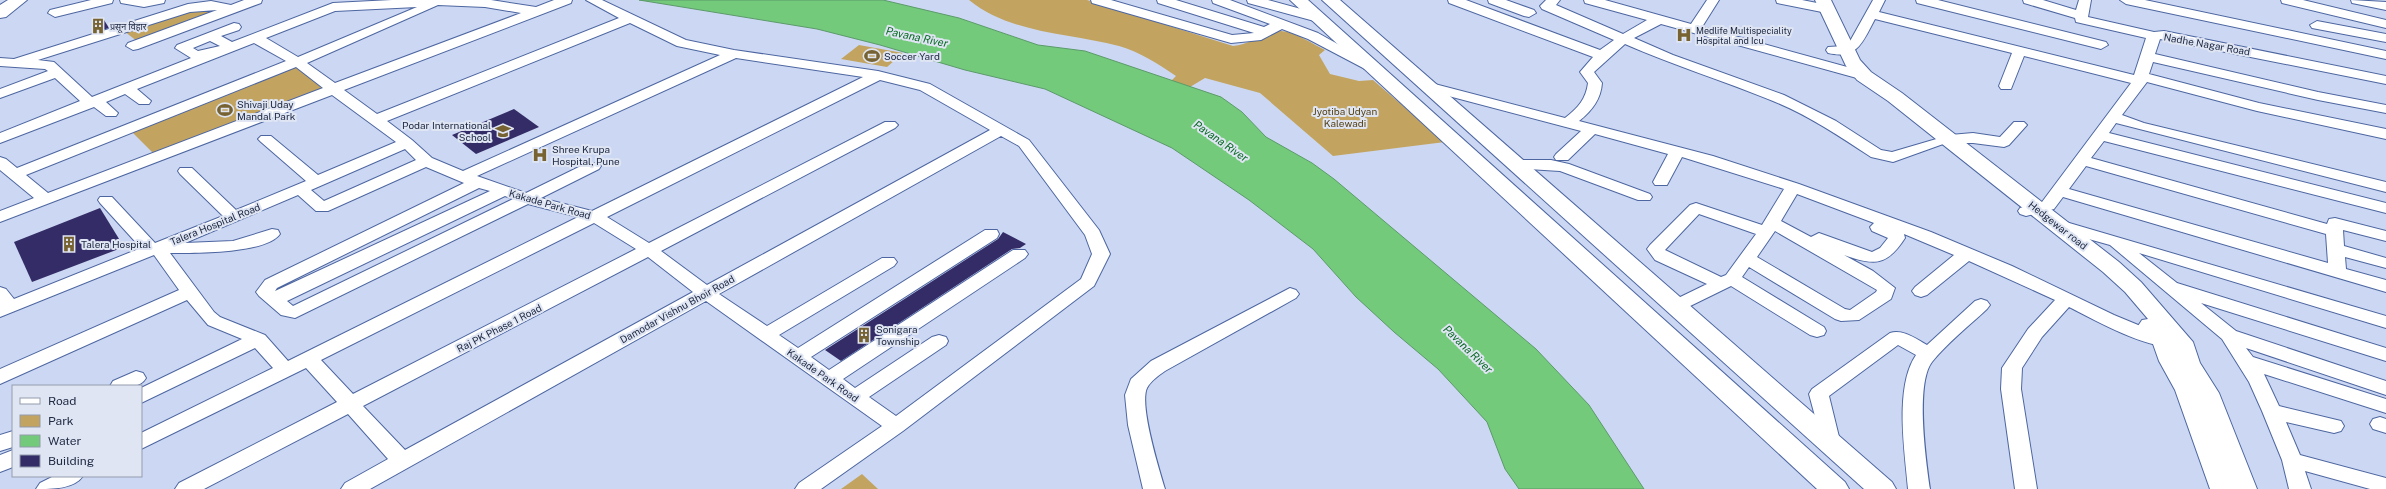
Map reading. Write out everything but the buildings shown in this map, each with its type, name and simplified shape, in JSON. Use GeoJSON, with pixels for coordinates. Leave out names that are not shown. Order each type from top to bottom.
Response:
{"type":"FeatureCollection","features":[{"type":"Feature","properties":{"kind":"main road"},"geometry":{"type":"LineString","coordinates":[[0,6],[9,0]]}},
{"type":"Feature","properties":{"kind":"main road"},"geometry":{"type":"LineString","coordinates":[[0,13],[19,0]]}},
{"type":"Feature","properties":{"kind":"main road"},"geometry":{"type":"LineString","coordinates":[[1298,0],[1835,489]]}},
{"type":"Feature","properties":{"kind":"main road"},"geometry":{"type":"LineString","coordinates":[[1330,0],[1830,441],[1882,489]]}},
{"type":"Feature","properties":{"kind":"main road","name":"Hedgewar road"},"geometry":{"type":"LineString","coordinates":[[1819,4],[1840,50],[1852,62],[1856,74],[2032,210],[2098,269],[2173,342]]}},
{"type":"Feature","properties":{"kind":"main road"},"geometry":{"type":"LineString","coordinates":[[1378,73],[1420,80]]}},
{"type":"Feature","properties":{"kind":"main road","name":"Hedgewar road"},"geometry":{"type":"LineString","coordinates":[[2032,210],[2059,225],[2133,288],[2188,363],[2208,398],[2243,489]]}},
{"type":"Feature","properties":{"kind":"main road","name":"Hedgewar road"},"geometry":{"type":"LineString","coordinates":[[2173,342],[2171,361],[2188,390],[2224,489]]}},
{"type":"Feature","properties":{"kind":"street"},"geometry":{"type":"LineString","coordinates":[[56,13],[107,0]]}},
{"type":"Feature","properties":{"kind":"street"},"geometry":{"type":"LineString","coordinates":[[126,0],[144,3],[159,0]]}},
{"type":"Feature","properties":{"kind":"street"},"geometry":{"type":"LineString","coordinates":[[124,27],[138,44],[256,0]]}},
{"type":"Feature","properties":{"kind":"street"},"geometry":{"type":"LineString","coordinates":[[0,217],[566,0]]}},
{"type":"Feature","properties":{"kind":"street"},"geometry":{"type":"LineString","coordinates":[[592,0],[682,43],[734,54],[878,75],[925,87],[1024,143],[1093,234],[1101,254],[1088,282],[896,426],[806,489]]}},
{"type":"Feature","properties":{"kind":"street"},"geometry":{"type":"LineString","coordinates":[[1097,0],[1232,39],[1248,39],[1281,24]]}},
{"type":"Feature","properties":{"kind":"street"},"geometry":{"type":"LineString","coordinates":[[1163,0],[1265,32]]}},
{"type":"Feature","properties":{"kind":"street"},"geometry":{"type":"LineString","coordinates":[[1218,0],[1313,36],[1378,73]]}},
{"type":"Feature","properties":{"kind":"street"},"geometry":{"type":"LineString","coordinates":[[1253,0],[1318,18]]}},
{"type":"Feature","properties":{"kind":"street"},"geometry":{"type":"LineString","coordinates":[[1454,0],[1600,55]]}},
{"type":"Feature","properties":{"kind":"street"},"geometry":{"type":"LineString","coordinates":[[1494,0],[1529,13]]}},
{"type":"Feature","properties":{"kind":"street"},"geometry":{"type":"LineString","coordinates":[[1554,0],[1547,6],[1624,39],[1779,98],[1831,124],[1876,154],[1894,157],[1944,141],[1973,138],[2004,142],[2019,125]]}},
{"type":"Feature","properties":{"kind":"street"},"geometry":{"type":"LineString","coordinates":[[1590,0],[1617,3],[1660,19],[1856,74]]}},
{"type":"Feature","properties":{"kind":"street"},"geometry":{"type":"LineString","coordinates":[[1694,29],[1713,0]]}},
{"type":"Feature","properties":{"kind":"street"},"geometry":{"type":"LineString","coordinates":[[1782,0],[1819,4]]}},
{"type":"Feature","properties":{"kind":"street"},"geometry":{"type":"LineString","coordinates":[[1840,50],[1854,44],[1879,0]]}},
{"type":"Feature","properties":{"kind":"street"},"geometry":{"type":"LineString","coordinates":[[1922,0],[2101,45]]}},
{"type":"Feature","properties":{"kind":"street"},"geometry":{"type":"LineString","coordinates":[[1944,0],[1999,13]]}},
{"type":"Feature","properties":{"kind":"street"},"geometry":{"type":"LineString","coordinates":[[2029,0],[2082,16]]}},
{"type":"Feature","properties":{"kind":"street"},"geometry":{"type":"LineString","coordinates":[[2085,0],[2081,19],[2154,36]]}},
{"type":"Feature","properties":{"kind":"street"},"geometry":{"type":"LineString","coordinates":[[2126,0],[2315,42],[2386,55]]}},
{"type":"Feature","properties":{"kind":"street"},"geometry":{"type":"LineString","coordinates":[[2287,0],[2318,4],[2386,24]]}},
{"type":"Feature","properties":{"kind":"street"},"geometry":{"type":"LineString","coordinates":[[2357,0],[2386,6]]}},
{"type":"Feature","properties":{"kind":"street"},"geometry":{"type":"LineString","coordinates":[[0,138],[128,89],[230,46],[336,4],[448,1],[485,3],[537,11]]}},
{"type":"Feature","properties":{"kind":"street"},"geometry":{"type":"LineString","coordinates":[[15,174],[297,62],[438,2]]}},
{"type":"Feature","properties":{"kind":"street"},"geometry":{"type":"LineString","coordinates":[[2315,64],[2318,4]]}},
{"type":"Feature","properties":{"kind":"street"},"geometry":{"type":"LineString","coordinates":[[7,64],[188,8],[211,5],[232,9]]}},
{"type":"Feature","properties":{"kind":"street"},"geometry":{"type":"LineString","coordinates":[[1871,14],[2021,52],[2386,134]]}},
{"type":"Feature","properties":{"kind":"street"},"geometry":{"type":"LineString","coordinates":[[376,120],[629,19]]}},
{"type":"Feature","properties":{"kind":"street"},"geometry":{"type":"LineString","coordinates":[[1569,122],[1585,110],[1592,98],[1595,83],[1587,72],[1600,55],[1642,27],[1660,19]]}},
{"type":"Feature","properties":{"kind":"street"},"geometry":{"type":"LineString","coordinates":[[2317,25],[2386,38]]}},
{"type":"Feature","properties":{"kind":"street"},"geometry":{"type":"LineString","coordinates":[[230,46],[197,56],[182,48],[234,27]]}},
{"type":"Feature","properties":{"kind":"street","name":"Nadhe Nagar Road"},"geometry":{"type":"LineString","coordinates":[[2032,210],[2048,206],[2140,78],[2154,36],[2164,35],[2315,64],[2386,80]]}},
{"type":"Feature","properties":{"kind":"street"},"geometry":{"type":"LineString","coordinates":[[210,36],[230,46]]}},
{"type":"Feature","properties":{"kind":"street","name":"Kakade Park Road"},"geometry":{"type":"LineString","coordinates":[[255,36],[297,62],[407,143],[426,161],[503,191],[596,217],[649,250],[706,293],[896,426]]}},
{"type":"Feature","properties":{"kind":"street"},"geometry":{"type":"LineString","coordinates":[[2006,86],[2017,56],[2021,52]]}},
{"type":"Feature","properties":{"kind":"street"},"geometry":{"type":"LineString","coordinates":[[593,166],[295,312],[288,311],[264,290],[270,284],[470,179],[734,54]]}},
{"type":"Feature","properties":{"kind":"street"},"geometry":{"type":"LineString","coordinates":[[2148,56],[2318,96],[2342,99],[2386,109]]}},
{"type":"Feature","properties":{"kind":"street"},"geometry":{"type":"LineString","coordinates":[[7,64],[49,65],[94,102],[111,113]]}},
{"type":"Feature","properties":{"kind":"street"},"geometry":{"type":"LineString","coordinates":[[2337,122],[2342,99],[2343,71]]}},
{"type":"Feature","properties":{"kind":"street"},"geometry":{"type":"LineString","coordinates":[[0,94],[59,72]]}},
{"type":"Feature","properties":{"kind":"street"},"geometry":{"type":"LineString","coordinates":[[142,442],[596,217],[878,75]]}},
{"type":"Feature","properties":{"kind":"street"},"geometry":{"type":"LineString","coordinates":[[1420,80],[1592,129],[1677,151],[1966,254],[2136,331],[2173,342]]}},
{"type":"Feature","properties":{"kind":"street"},"geometry":{"type":"LineString","coordinates":[[128,89],[144,101]]}},
{"type":"Feature","properties":{"kind":"street"},"geometry":{"type":"LineString","coordinates":[[2112,117],[2139,126],[2386,187]]}},
{"type":"Feature","properties":{"kind":"street","name":"Raj PK Phase 1 Road"},"geometry":{"type":"LineString","coordinates":[[186,489],[890,125]]}},
{"type":"Feature","properties":{"kind":"street"},"geometry":{"type":"LineString","coordinates":[[1562,158],[1592,129]]}},
{"type":"Feature","properties":{"kind":"street","name":"Damodar Vishnu Bhoir Road"},"geometry":{"type":"LineString","coordinates":[[352,489],[1001,130]]}},
{"type":"Feature","properties":{"kind":"street"},"geometry":{"type":"LineString","coordinates":[[2099,135],[2386,208]]}},
{"type":"Feature","properties":{"kind":"street"},"geometry":{"type":"LineString","coordinates":[[266,139],[317,182]]}},
{"type":"Feature","properties":{"kind":"street","name":"Talera Hospital Road"},"geometry":{"type":"LineString","coordinates":[[3,303],[154,249],[301,189],[407,143]]}},
{"type":"Feature","properties":{"kind":"street"},"geometry":{"type":"LineString","coordinates":[[1661,182],[1677,151]]}},
{"type":"Feature","properties":{"kind":"street"},"geometry":{"type":"LineString","coordinates":[[2082,160],[2334,231]]}},
{"type":"Feature","properties":{"kind":"street"},"geometry":{"type":"LineString","coordinates":[[301,189],[322,208],[426,161]]}},
{"type":"Feature","properties":{"kind":"street"},"geometry":{"type":"LineString","coordinates":[[0,162],[46,200]]}},
{"type":"Feature","properties":{"kind":"street"},"geometry":{"type":"LineString","coordinates":[[1516,165],[1551,165],[1563,167],[1644,197]]}},
{"type":"Feature","properties":{"kind":"street"},"geometry":{"type":"LineString","coordinates":[[186,172],[234,217]]}},
{"type":"Feature","properties":{"kind":"street"},"geometry":{"type":"LineString","coordinates":[[274,300],[503,191]]}},
{"type":"Feature","properties":{"kind":"street"},"geometry":{"type":"LineString","coordinates":[[2059,191],[2386,286]]}},
{"type":"Feature","properties":{"kind":"street"},"geometry":{"type":"LineString","coordinates":[[1676,306],[1727,281],[1748,259],[1771,225],[1790,192]]}},
{"type":"Feature","properties":{"kind":"street"},"geometry":{"type":"LineString","coordinates":[[1790,192],[1895,233],[1897,238],[1888,250],[1877,258],[1868,258],[1771,225],[1696,208],[1656,249],[1661,256],[1727,281],[1817,332]]}},
{"type":"Feature","properties":{"kind":"street"},"geometry":{"type":"LineString","coordinates":[[106,200],[154,249],[214,321],[258,339],[285,370]]}},
{"type":"Feature","properties":{"kind":"street"},"geometry":{"type":"LineString","coordinates":[[2337,272],[2338,250],[2334,225],[2338,223],[2386,236]]}},
{"type":"Feature","properties":{"kind":"street"},"geometry":{"type":"LineString","coordinates":[[1748,259],[1841,315],[1853,316],[1885,295],[1886,288],[1867,275],[1771,225]]}},
{"type":"Feature","properties":{"kind":"street"},"geometry":{"type":"LineString","coordinates":[[2059,225],[2216,270],[2386,322]]}},
{"type":"Feature","properties":{"kind":"street"},"geometry":{"type":"LineString","coordinates":[[154,249],[237,247],[254,242],[272,234]]}},
{"type":"Feature","properties":{"kind":"street"},"geometry":{"type":"LineString","coordinates":[[798,358],[991,234]]}},
{"type":"Feature","properties":{"kind":"street"},"geometry":{"type":"LineString","coordinates":[[2114,242],[2173,288],[2229,335],[2246,362],[2272,411],[2292,460],[2300,489]]}},
{"type":"Feature","properties":{"kind":"street"},"geometry":{"type":"LineString","coordinates":[[2338,250],[2386,263]]}},
{"type":"Feature","properties":{"kind":"street"},"geometry":{"type":"LineString","coordinates":[[829,379],[1019,254]]}},
{"type":"Feature","properties":{"kind":"street"},"geometry":{"type":"LineString","coordinates":[[1921,291],[1966,254]]}},
{"type":"Feature","properties":{"kind":"street"},"geometry":{"type":"LineString","coordinates":[[766,335],[888,262]]}},
{"type":"Feature","properties":{"kind":"street"},"geometry":{"type":"LineString","coordinates":[[2173,288],[2386,354]]}},
{"type":"Feature","properties":{"kind":"street"},"geometry":{"type":"LineString","coordinates":[[0,377],[190,292]]}},
{"type":"Feature","properties":{"kind":"street"},"geometry":{"type":"LineString","coordinates":[[1154,489],[1138,425],[1135,395],[1138,384],[1158,366],[1290,294]]}},
{"type":"Feature","properties":{"kind":"street"},"geometry":{"type":"LineString","coordinates":[[2026,489],[2023,458],[2011,390],[2012,368],[2035,333],[2066,299]]}},
{"type":"Feature","properties":{"kind":"street"},"geometry":{"type":"LineString","coordinates":[[1919,489],[1912,423],[1915,385],[1922,360],[1981,305]]}},
{"type":"Feature","properties":{"kind":"street"},"geometry":{"type":"LineString","coordinates":[[2229,335],[2386,388]]}},
{"type":"Feature","properties":{"kind":"street"},"geometry":{"type":"LineString","coordinates":[[1830,441],[1819,394],[1897,337],[1929,354]]}},
{"type":"Feature","properties":{"kind":"street"},"geometry":{"type":"LineString","coordinates":[[135,385],[258,339]]}},
{"type":"Feature","properties":{"kind":"street"},"geometry":{"type":"LineString","coordinates":[[855,397],[939,341]]}},
{"type":"Feature","properties":{"kind":"street"},"geometry":{"type":"LineString","coordinates":[[309,359],[349,405],[402,461]]}},
{"type":"Feature","properties":{"kind":"street"},"geometry":{"type":"LineString","coordinates":[[2246,362],[2384,418]]}},
{"type":"Feature","properties":{"kind":"street"},"geometry":{"type":"LineString","coordinates":[[2272,411],[2334,426]]}},
{"type":"Feature","properties":{"kind":"street"},"geometry":{"type":"LineString","coordinates":[[0,444],[12,438]]}},
{"type":"Feature","properties":{"kind":"street"},"geometry":{"type":"LineString","coordinates":[[0,464],[12,458]]}},
{"type":"Feature","properties":{"kind":"street"},"geometry":{"type":"LineString","coordinates":[[2292,460],[2384,485],[2385,489]]}},
{"type":"Feature","properties":{"kind":"street"},"geometry":{"type":"LineString","coordinates":[[47,489],[71,477]]}},
{"type":"Feature","properties":{"kind":"green space","name":"Jyotiba Udyan Kalewadi"},"geometry":{"type":"Polygon","coordinates":[[[969,0],[1087,0],[1233,46],[1245,43],[1269,33],[1281,31],[1286,32],[1325,50],[1319,55],[1330,74],[1359,81],[1373,80],[1445,142],[1333,156],[1260,93],[1205,78],[1190,87],[1171,81],[1176,76],[1149,59],[1127,49],[1119,46],[1022,26],[1003,20],[985,11],[969,0]]]}},
{"type":"Feature","properties":{"kind":"green space"},"geometry":{"type":"Polygon","coordinates":[[[193,8],[223,11],[138,42],[124,31],[193,8]]]}},
{"type":"Feature","properties":{"kind":"green space","name":"Soccer Yard"},"geometry":{"type":"Polygon","coordinates":[[[859,45],[903,53],[887,67],[841,59],[859,45]]]}},
{"type":"Feature","properties":{"kind":"green space"},"geometry":{"type":"Polygon","coordinates":[[[300,64],[334,90],[156,156],[129,129],[300,64]]]}},
{"type":"Feature","properties":{"kind":"green space"},"geometry":{"type":"Polygon","coordinates":[[[862,474],[878,489],[841,489],[862,474]]]}},
{"type":"Feature","properties":{"kind":"water","name":"Pavana River"},"geometry":{"type":"Polygon","coordinates":[[[639,0],[883,0],[959,18],[1038,45],[1085,51],[1221,97],[1242,112],[1266,137],[1312,163],[1334,179],[1536,349],[1589,405],[1644,489],[1519,489],[1505,469],[1487,422],[1438,369],[1394,332],[1356,297],[1313,249],[1249,200],[1172,148],[1045,89],[965,70],[880,45],[817,29],[639,0]]]}},
{"type":"Feature","properties":{"kind":"place","name":"प्रसून विहार"},"geometry":{"type":"Point","coordinates":[98,26]}},
{"type":"Feature","properties":{"kind":"place","name":"Medlife Multispeciality Hospital and Icu"},"geometry":{"type":"Point","coordinates":[1684,35]}},
{"type":"Feature","properties":{"kind":"place","name":"Soccer Yard"},"geometry":{"type":"Point","coordinates":[872,56]}},
{"type":"Feature","properties":{"kind":"place","name":"Shivaji Uday Mandal Park"},"geometry":{"type":"Point","coordinates":[225,110]}},
{"type":"Feature","properties":{"kind":"place","name":"Podar International School"},"geometry":{"type":"Point","coordinates":[503,131]}},
{"type":"Feature","properties":{"kind":"place","name":"Shree Krupa Hospital, Pune"},"geometry":{"type":"Point","coordinates":[540,155]}},
{"type":"Feature","properties":{"kind":"place","name":"Talera Hospital"},"geometry":{"type":"Point","coordinates":[69,244]}},
{"type":"Feature","properties":{"kind":"place","name":"Sonigara Township"},"geometry":{"type":"Point","coordinates":[864,335]}}]}
